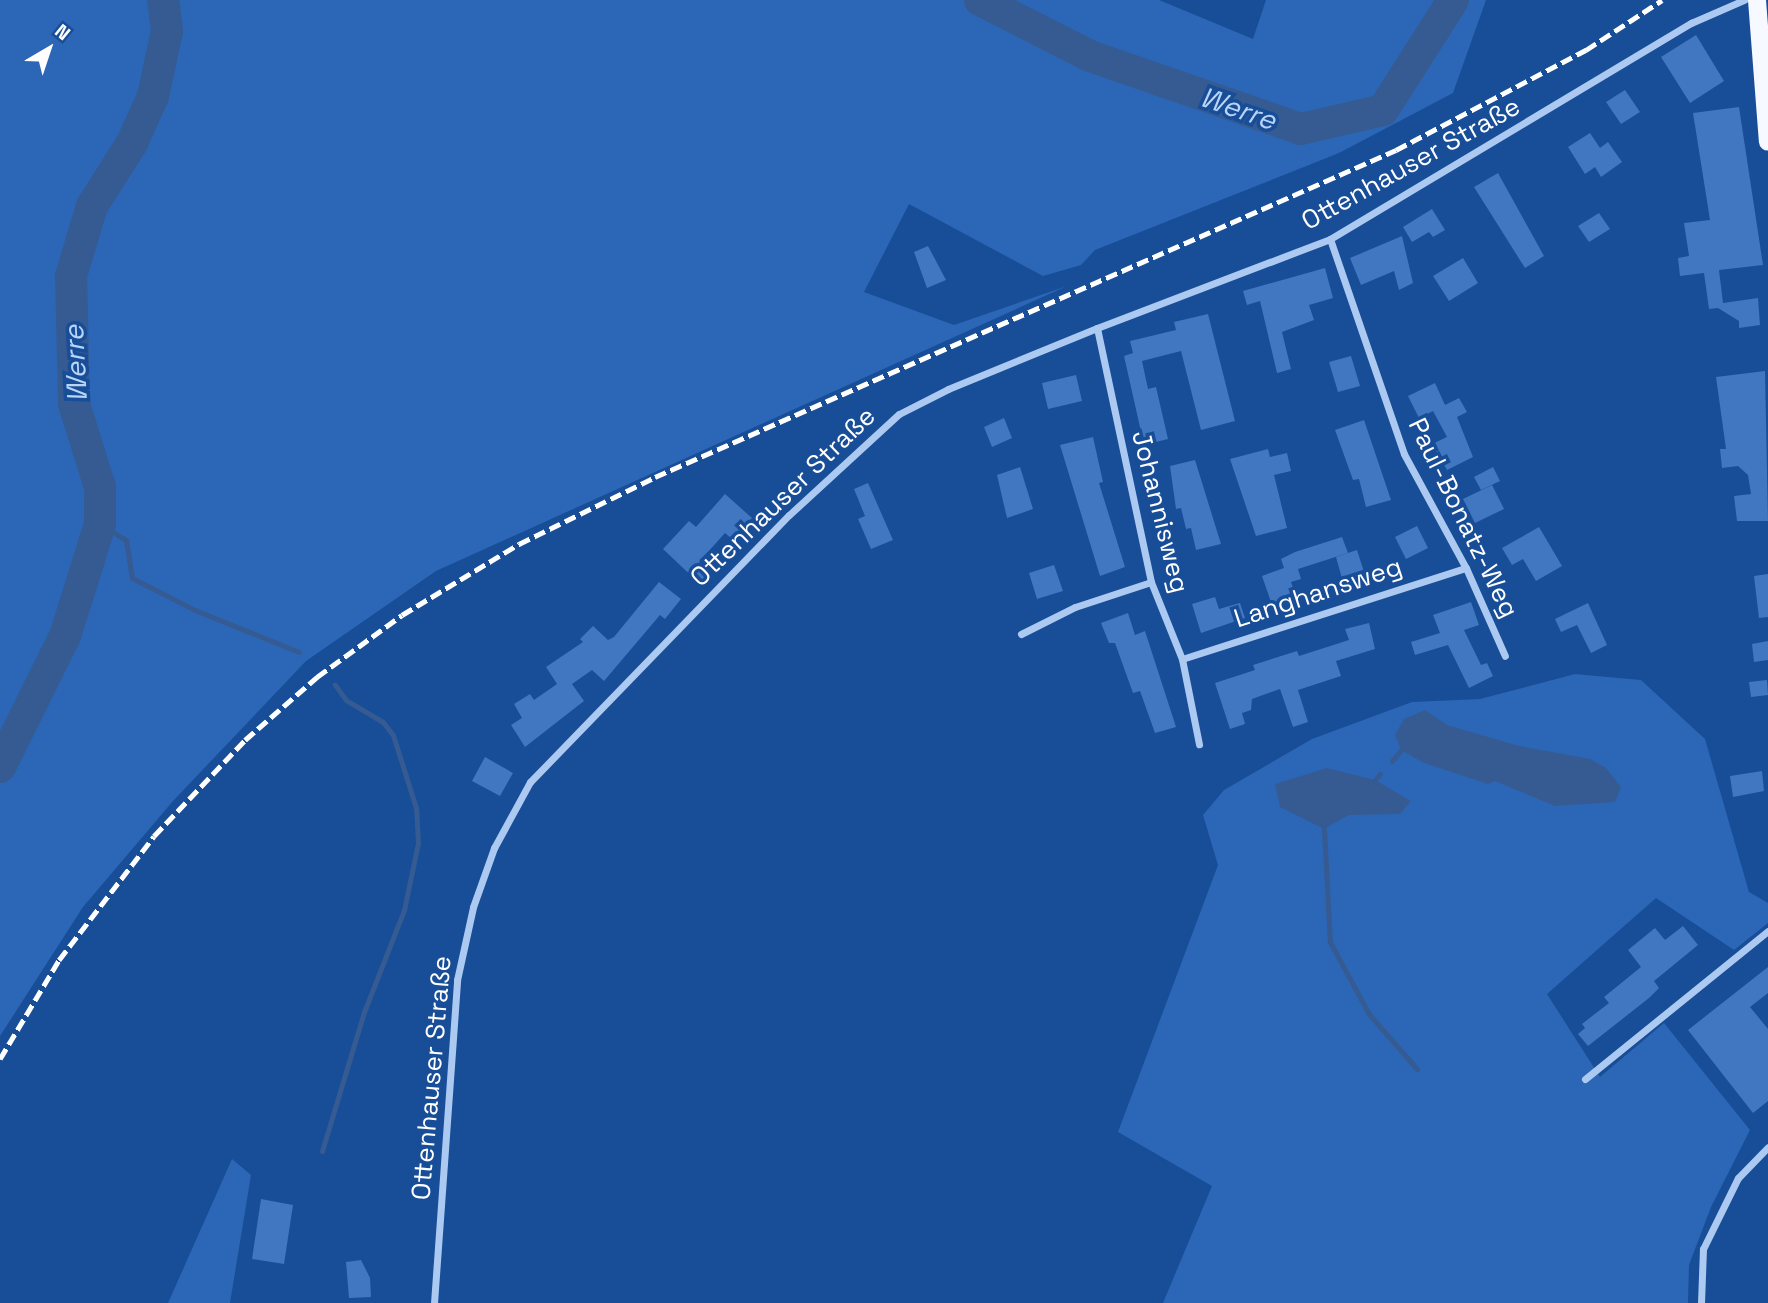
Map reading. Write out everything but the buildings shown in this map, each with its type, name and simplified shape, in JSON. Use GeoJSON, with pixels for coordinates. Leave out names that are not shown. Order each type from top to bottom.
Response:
{"type":"FeatureCollection","features":[{"type":"Feature","properties":{"kind":"main road"},"geometry":{"type":"LineString","coordinates":[[1757,0],[1768,142]]}},
{"type":"Feature","properties":{"kind":"street","name":"Ottenhauser Straße"},"geometry":{"type":"LineString","coordinates":[[434,1303],[457,979],[473,907],[494,848],[530,782],[789,515],[899,414],[947,388],[1330,239],[1691,23],[1744,0]]}},
{"type":"Feature","properties":{"kind":"street","name":"Paul-Bonatz-Weg"},"geometry":{"type":"LineString","coordinates":[[1330,239],[1404,454],[1466,568],[1505,656]]}},
{"type":"Feature","properties":{"kind":"street","name":"Johannisweg"},"geometry":{"type":"LineString","coordinates":[[1097,328],[1151,582],[1182,659],[1199,744]]}},
{"type":"Feature","properties":{"kind":"street","name":"Langhansweg"},"geometry":{"type":"LineString","coordinates":[[1182,659],[1466,568]]}},
{"type":"Feature","properties":{"kind":"street"},"geometry":{"type":"LineString","coordinates":[[1021,634],[1075,607],[1151,582]]}},
{"type":"Feature","properties":{"kind":"street"},"geometry":{"type":"LineString","coordinates":[[1585,1079],[1768,931]]}},
{"type":"Feature","properties":{"kind":"street"},"geometry":{"type":"LineString","coordinates":[[1701,1303],[1703,1249],[1738,1178],[1768,1147]]}},
{"type":"Feature","properties":{"kind":"shaded area"},"geometry":{"type":"Polygon","coordinates":[[[0,0],[1159,0],[1253,39],[1266,0],[1486,0],[1453,93],[1339,153],[1095,250],[1081,265],[1043,276],[909,204],[864,292],[954,325],[1067,286],[436,571],[306,661],[173,801],[83,907],[0,1036],[0,0]]]}},
{"type":"Feature","properties":{"kind":"shaded area"},"geometry":{"type":"Polygon","coordinates":[[[1575,674],[1641,680],[1705,739],[1749,892],[1768,903],[1768,923],[1734,950],[1656,898],[1547,994],[1600,1077],[1664,1023],[1750,1130],[1711,1207],[1689,1265],[1688,1303],[1163,1303],[1212,1186],[1118,1132],[1218,865],[1203,815],[1224,790],[1312,739],[1412,702],[1480,699],[1575,674]]]}},
{"type":"Feature","properties":{"kind":"shaded area"},"geometry":{"type":"Polygon","coordinates":[[[1425,710],[1447,725],[1519,746],[1590,759],[1606,768],[1621,787],[1615,802],[1555,806],[1495,781],[1488,784],[1424,763],[1401,750],[1395,735],[1404,719],[1425,710]]]}},
{"type":"Feature","properties":{"kind":"shaded area"},"geometry":{"type":"Polygon","coordinates":[[[1327,768],[1375,780],[1411,801],[1400,814],[1349,815],[1324,829],[1280,807],[1275,784],[1327,768]]]}},
{"type":"Feature","properties":{"kind":"shaded area"},"geometry":{"type":"Polygon","coordinates":[[[232,1159],[251,1175],[230,1303],[168,1303],[232,1159]]]}},
{"type":"Feature","properties":{"kind":"waterway","name":"Werre"},"geometry":{"type":"LineString","coordinates":[[0,767],[65,636],[100,524],[100,487],[74,404],[71,276],[92,206],[132,143],[153,96],[167,31],[163,0]]}},
{"type":"Feature","properties":{"kind":"waterway","name":"Werre"},"geometry":{"type":"LineString","coordinates":[[980,0],[1090,56],[1301,129],[1383,110],[1453,0]]}},
{"type":"Feature","properties":{"kind":"waterway"},"geometry":{"type":"LineString","coordinates":[[100,524],[126,540],[132,578],[195,610],[299,652]]}},
{"type":"Feature","properties":{"kind":"waterway"},"geometry":{"type":"LineString","coordinates":[[322,1151],[364,1012],[404,910],[418,843],[416,808],[393,735],[383,722],[346,700],[335,685]]}},
{"type":"Feature","properties":{"kind":"waterway"},"geometry":{"type":"LineString","coordinates":[[1392,761],[1401,750]]}},
{"type":"Feature","properties":{"kind":"waterway"},"geometry":{"type":"LineString","coordinates":[[1375,780],[1380,774]]}},
{"type":"Feature","properties":{"kind":"waterway"},"geometry":{"type":"LineString","coordinates":[[1324,829],[1330,942],[1369,1014],[1417,1069]]}},
{"type":"Feature","properties":{"kind":"railway"},"geometry":{"type":"LineString","coordinates":[[0,1059],[59,960],[154,836],[245,740],[317,677],[402,615],[519,544],[655,477],[1396,150],[1586,50],[1662,0]]}}]}
